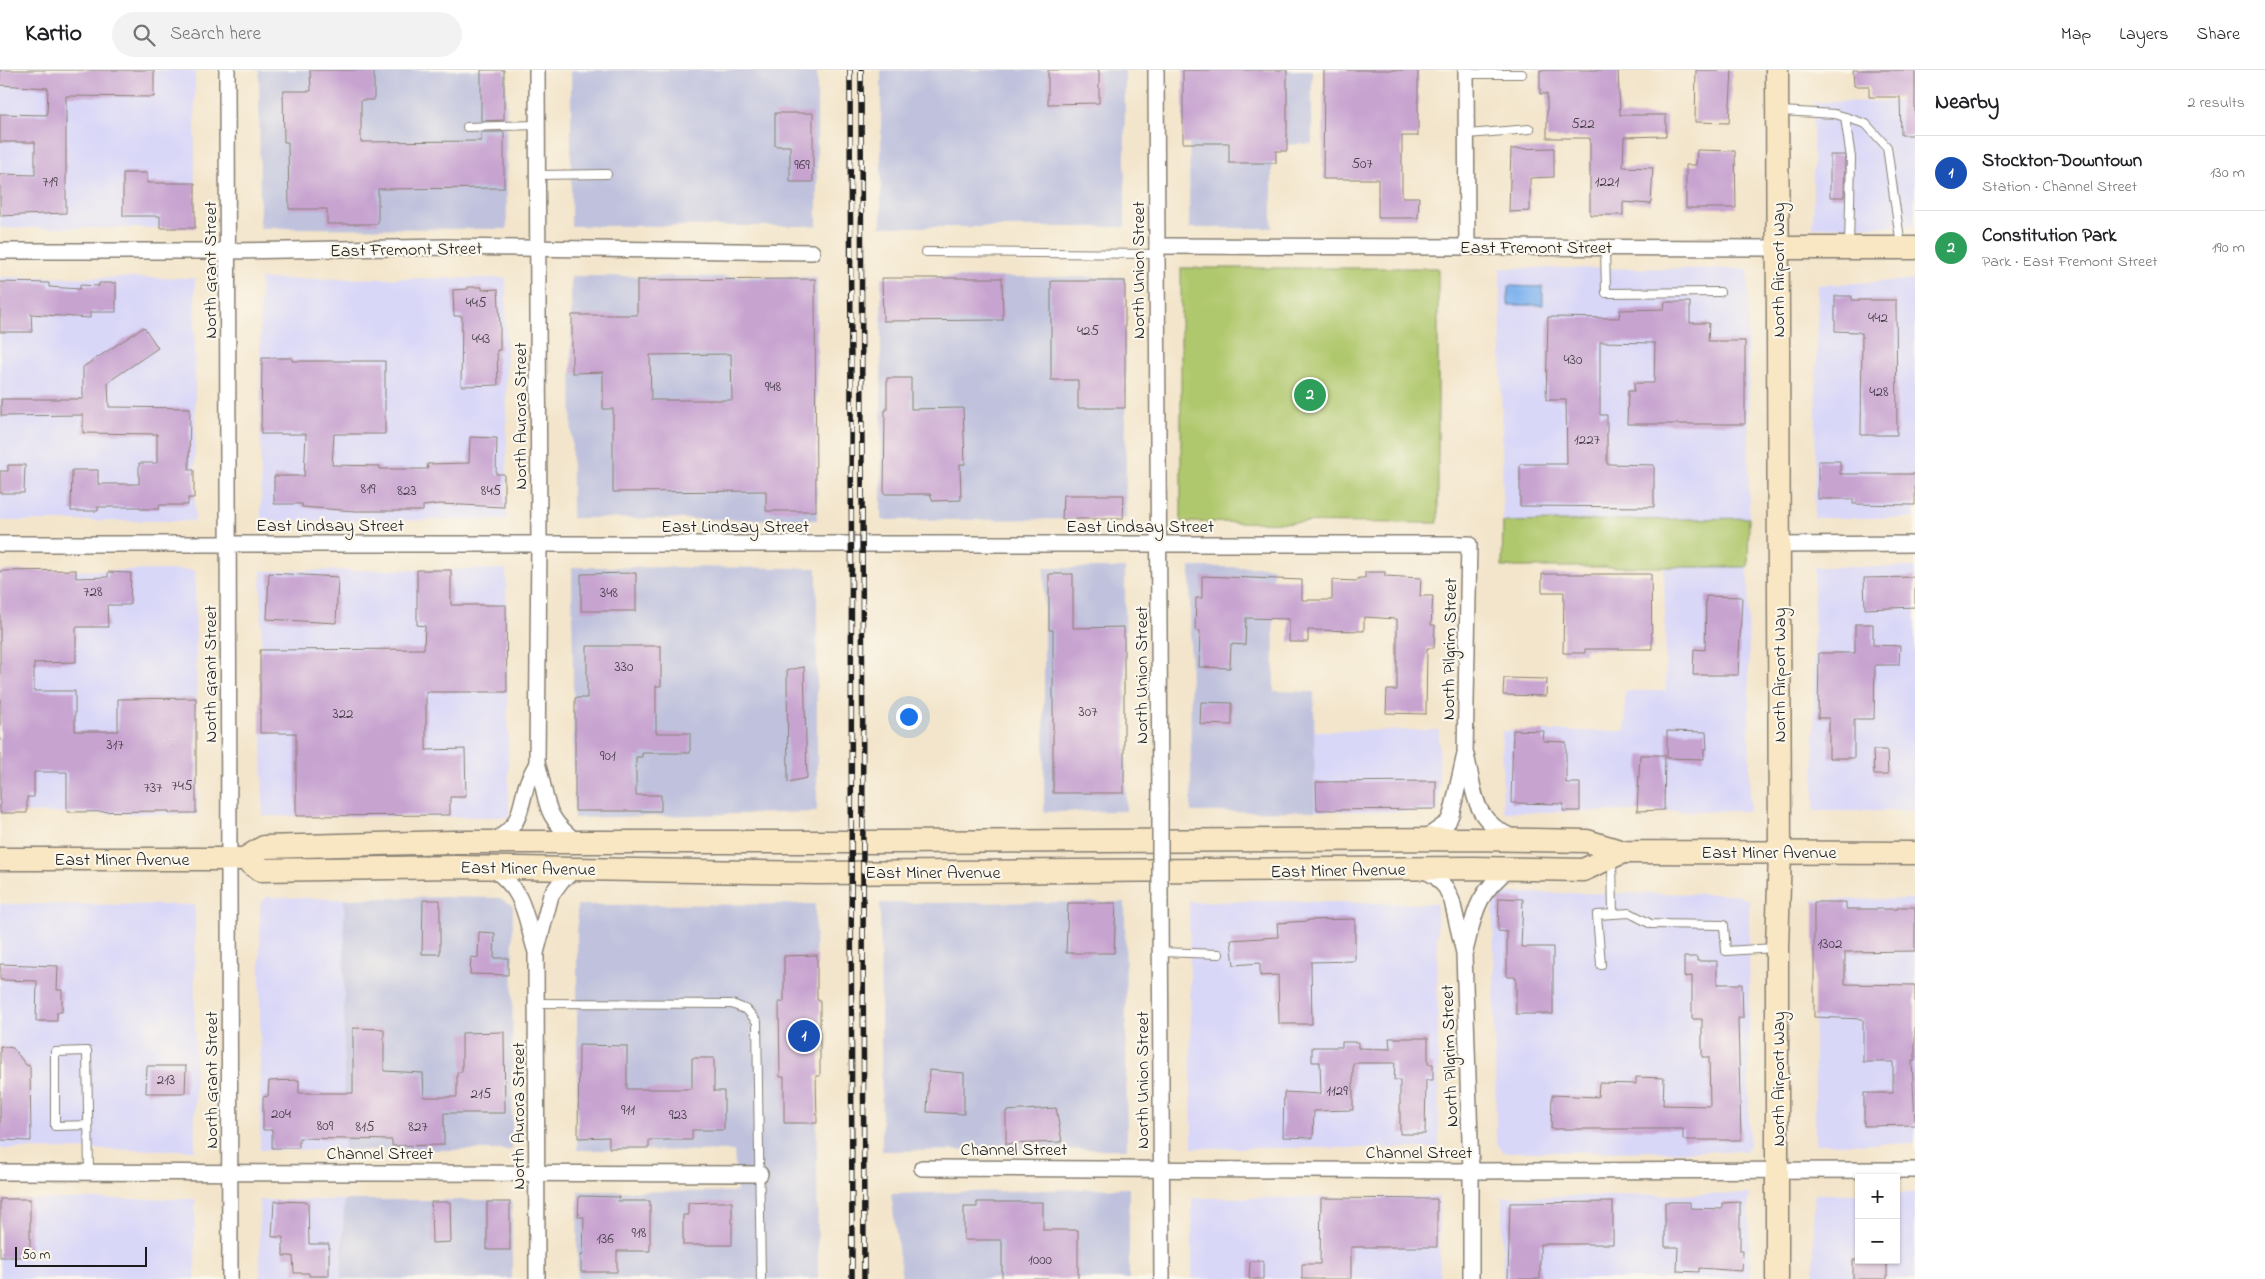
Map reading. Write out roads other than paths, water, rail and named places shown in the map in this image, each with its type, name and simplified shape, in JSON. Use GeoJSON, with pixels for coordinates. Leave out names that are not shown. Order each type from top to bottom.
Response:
{"type":"FeatureCollection","features":[{"type":"Feature","properties":{"kind":"main road","name":"North Airport Way"},"geometry":{"type":"LineString","coordinates":[[1777,70],[1780,852],[1777,948],[1777,1279]]}},
{"type":"Feature","properties":{"kind":"main road","name":"East Fremont Street"},"geometry":{"type":"LineString","coordinates":[[1777,248],[1908,248]]}},
{"type":"Feature","properties":{"kind":"main road","name":"East Miner Avenue"},"geometry":{"type":"LineString","coordinates":[[0,859],[236,859],[264,847],[493,842],[1587,840],[1617,854]]}},
{"type":"Feature","properties":{"kind":"main road","name":"East Miner Avenue"},"geometry":{"type":"LineString","coordinates":[[236,859],[260,870],[492,868],[818,873],[1422,869],[1584,870],[1617,854],[1915,853]]}},
{"type":"Feature","properties":{"kind":"street","name":"North Grant Street"},"geometry":{"type":"LineString","coordinates":[[227,70],[229,544],[236,859],[230,1172],[230,1279]]}},
{"type":"Feature","properties":{"kind":"street","name":"North Aurora Street"},"geometry":{"type":"LineString","coordinates":[[536,70],[539,544],[537,763],[545,788],[549,812],[556,823],[577,842]]}},
{"type":"Feature","properties":{"kind":"street","name":"North Union Street"},"geometry":{"type":"LineString","coordinates":[[1156,70],[1162,1279]]}},
{"type":"Feature","properties":{"kind":"street"},"geometry":{"type":"LineString","coordinates":[[1466,72],[1467,247]]}},
{"type":"Feature","properties":{"kind":"street","name":"East Fremont Street"},"geometry":{"type":"LineString","coordinates":[[0,251],[228,251],[446,247],[812,252]]}},
{"type":"Feature","properties":{"kind":"street","name":"East Fremont Street"},"geometry":{"type":"LineString","coordinates":[[1157,250],[1467,247],[1777,248]]}},
{"type":"Feature","properties":{"kind":"street","name":"East Lindsay Street"},"geometry":{"type":"LineString","coordinates":[[0,544],[1469,544]]}},
{"type":"Feature","properties":{"kind":"street","name":"North Pilgrim Street"},"geometry":{"type":"LineString","coordinates":[[1469,544],[1466,754],[1476,802],[1480,812],[1501,832],[1518,840]]}},
{"type":"Feature","properties":{"kind":"street"},"geometry":{"type":"LineString","coordinates":[[1779,544],[1915,544]]}},
{"type":"Feature","properties":{"kind":"street","name":"North Pilgrim Street"},"geometry":{"type":"LineString","coordinates":[[1423,840],[1448,822],[1466,754]]}},
{"type":"Feature","properties":{"kind":"street","name":"North Aurora Street"},"geometry":{"type":"LineString","coordinates":[[493,842],[507,833],[518,818],[526,786],[537,763]]}},
{"type":"Feature","properties":{"kind":"street","name":"North Aurora Street"},"geometry":{"type":"LineString","coordinates":[[492,868],[506,878],[519,895],[536,953]]}},
{"type":"Feature","properties":{"kind":"street","name":"North Aurora Street"},"geometry":{"type":"LineString","coordinates":[[537,1279],[536,953],[542,925],[552,895],[562,880],[576,869]]}},
{"type":"Feature","properties":{"kind":"street","name":"North Pilgrim Street"},"geometry":{"type":"LineString","coordinates":[[1422,869],[1436,877],[1447,890],[1452,901],[1464,953],[1471,1172],[1471,1279]]}},
{"type":"Feature","properties":{"kind":"street","name":"North Pilgrim Street"},"geometry":{"type":"LineString","coordinates":[[1464,953],[1482,895],[1493,881],[1509,869]]}},
{"type":"Feature","properties":{"kind":"street","name":"Channel Street"},"geometry":{"type":"LineString","coordinates":[[922,1168],[1471,1172],[1915,1170]]}},
{"type":"Feature","properties":{"kind":"street","name":"Channel Street"},"geometry":{"type":"LineString","coordinates":[[0,1172],[760,1174]]}},
{"type":"Feature","properties":{"kind":"lane"},"geometry":{"type":"LineString","coordinates":[[1466,72],[1522,74]]}},
{"type":"Feature","properties":{"kind":"lane"},"geometry":{"type":"LineString","coordinates":[[1777,110],[1835,114],[1866,124],[1887,147],[1908,248]]}},
{"type":"Feature","properties":{"kind":"lane"},"geometry":{"type":"LineString","coordinates":[[1845,117],[1851,158],[1849,248]]}},
{"type":"Feature","properties":{"kind":"lane"},"geometry":{"type":"LineString","coordinates":[[467,127],[537,125]]}},
{"type":"Feature","properties":{"kind":"lane"},"geometry":{"type":"LineString","coordinates":[[1467,134],[1530,129]]}},
{"type":"Feature","properties":{"kind":"lane"},"geometry":{"type":"LineString","coordinates":[[537,175],[607,174]]}},
{"type":"Feature","properties":{"kind":"lane"},"geometry":{"type":"LineString","coordinates":[[1605,247],[1606,293],[1720,292]]}},
{"type":"Feature","properties":{"kind":"lane"},"geometry":{"type":"LineString","coordinates":[[926,252],[1157,250]]}},
{"type":"Feature","properties":{"kind":"lane"},"geometry":{"type":"LineString","coordinates":[[1613,914],[1617,854]]}},
{"type":"Feature","properties":{"kind":"lane"},"geometry":{"type":"LineString","coordinates":[[1601,964],[1597,915],[1630,913],[1651,924],[1724,925],[1726,951],[1777,948]]}},
{"type":"Feature","properties":{"kind":"lane"},"geometry":{"type":"LineString","coordinates":[[1160,952],[1219,954]]}},
{"type":"Feature","properties":{"kind":"lane"},"geometry":{"type":"LineString","coordinates":[[536,1003],[732,1004],[747,1010],[757,1022],[761,1279]]}},
{"type":"Feature","properties":{"kind":"lane"},"geometry":{"type":"LineString","coordinates":[[88,1126],[55,1126],[54,1052],[87,1051],[89,1172]]}},
{"type":"Feature","properties":{"kind":"water"},"geometry":{"type":"Polygon","coordinates":[[[1508,286],[1543,287],[1543,305],[1508,305],[1508,286]]]}},
{"type":"Feature","properties":{"kind":"railway"},"geometry":{"type":"LineString","coordinates":[[850,70],[852,1279]]}},
{"type":"Feature","properties":{"kind":"railway"},"geometry":{"type":"LineString","coordinates":[[861,70],[864,1279]]}},
{"type":"Feature","properties":{"kind":"place","name":"Constitution Park"},"geometry":{"type":"Point","coordinates":[1310,395]}},
{"type":"Feature","properties":{"kind":"place","name":"Stockton–Downtown"},"geometry":{"type":"Point","coordinates":[804,1036]}}]}
